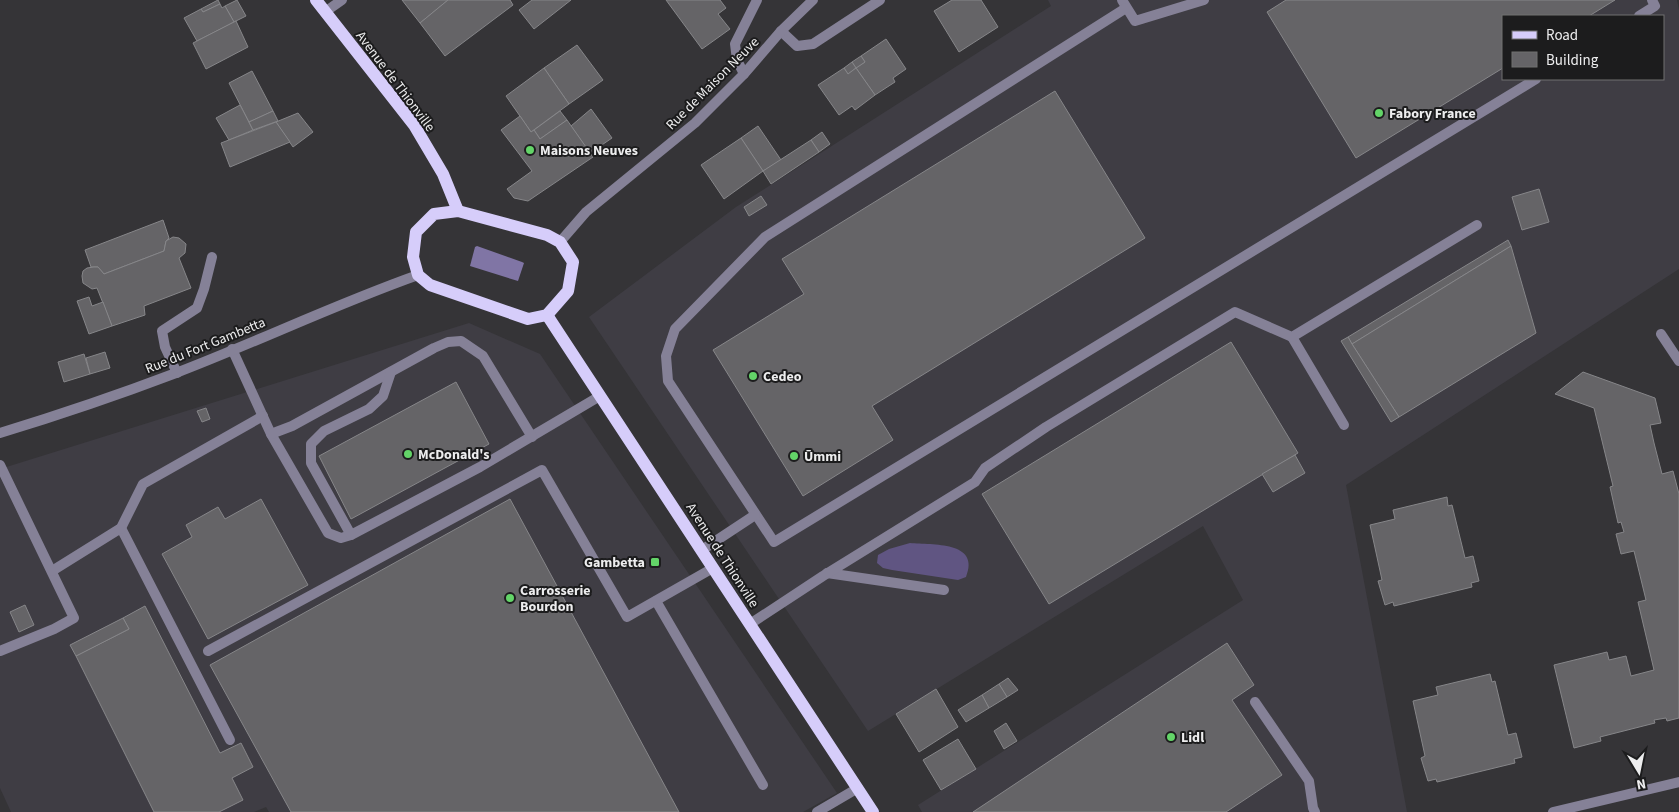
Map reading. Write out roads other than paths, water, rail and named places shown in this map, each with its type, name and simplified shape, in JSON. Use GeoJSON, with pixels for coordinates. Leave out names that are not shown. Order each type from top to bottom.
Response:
{"type":"FeatureCollection","features":[{"type":"Feature","properties":{"kind":"main road","name":"Avenue de Thionville"},"geometry":{"type":"LineString","coordinates":[[316,0],[414,126],[443,174],[458,211]]}},
{"type":"Feature","properties":{"kind":"main road"},"geometry":{"type":"LineString","coordinates":[[458,211],[547,235],[560,242],[573,262],[568,291],[547,315],[528,319],[430,285],[418,275],[413,257],[416,232],[434,214],[458,211]]}},
{"type":"Feature","properties":{"kind":"main road","name":"Avenue de Thionville"},"geometry":{"type":"LineString","coordinates":[[547,315],[873,812]]}},
{"type":"Feature","properties":{"kind":"street"},"geometry":{"type":"LineString","coordinates":[[325,12],[342,0]]}},
{"type":"Feature","properties":{"kind":"street"},"geometry":{"type":"LineString","coordinates":[[744,74],[737,60],[735,44],[757,0]]}},
{"type":"Feature","properties":{"kind":"street","name":"Rue de Maison Neuve"},"geometry":{"type":"LineString","coordinates":[[560,242],[586,212],[694,123],[744,74],[781,31],[814,0]]}},
{"type":"Feature","properties":{"kind":"street"},"geometry":{"type":"LineString","coordinates":[[781,31],[797,46],[813,44],[880,0]]}},
{"type":"Feature","properties":{"kind":"street"},"geometry":{"type":"LineString","coordinates":[[1204,0],[1135,21],[1124,4],[765,237],[675,329],[666,356],[668,381],[774,542],[1534,80]]}},
{"type":"Feature","properties":{"kind":"street"},"geometry":{"type":"LineString","coordinates":[[1641,15],[1655,6],[1652,0]]}},
{"type":"Feature","properties":{"kind":"street"},"geometry":{"type":"LineString","coordinates":[[1292,337],[1477,225]]}},
{"type":"Feature","properties":{"kind":"street"},"geometry":{"type":"LineString","coordinates":[[177,373],[165,347],[162,331],[197,308],[212,256]]}},
{"type":"Feature","properties":{"kind":"street","name":"Rue du Fort Gambetta"},"geometry":{"type":"LineString","coordinates":[[0,433],[73,410],[177,373],[372,291],[418,275]]}},
{"type":"Feature","properties":{"kind":"street"},"geometry":{"type":"LineString","coordinates":[[750,624],[827,573],[975,482],[985,468],[1046,427],[1235,312],[1292,337],[1344,425]]}},
{"type":"Feature","properties":{"kind":"street"},"geometry":{"type":"LineString","coordinates":[[1661,334],[1679,361]]}},
{"type":"Feature","properties":{"kind":"street"},"geometry":{"type":"LineString","coordinates":[[271,434],[292,426],[434,348],[448,342],[461,341],[483,356],[532,436]]}},
{"type":"Feature","properties":{"kind":"street"},"geometry":{"type":"LineString","coordinates":[[232,349],[271,434],[328,533],[341,538],[351,535],[480,468],[600,396]]}},
{"type":"Feature","properties":{"kind":"street"},"geometry":{"type":"LineString","coordinates":[[351,535],[311,463],[311,444],[324,432],[369,409],[382,396],[391,372]]}},
{"type":"Feature","properties":{"kind":"street"},"geometry":{"type":"LineString","coordinates":[[52,571],[121,528],[143,484],[263,416]]}},
{"type":"Feature","properties":{"kind":"street"},"geometry":{"type":"LineString","coordinates":[[0,465],[74,618],[54,629],[0,651]]}},
{"type":"Feature","properties":{"kind":"street"},"geometry":{"type":"LineString","coordinates":[[208,651],[542,470],[627,617],[713,568]]}},
{"type":"Feature","properties":{"kind":"street"},"geometry":{"type":"LineString","coordinates":[[702,550],[755,515]]}},
{"type":"Feature","properties":{"kind":"street"},"geometry":{"type":"LineString","coordinates":[[121,528],[230,740]]}},
{"type":"Feature","properties":{"kind":"street"},"geometry":{"type":"LineString","coordinates":[[827,573],[944,590]]}},
{"type":"Feature","properties":{"kind":"street"},"geometry":{"type":"LineString","coordinates":[[656,601],[763,785]]}},
{"type":"Feature","properties":{"kind":"street"},"geometry":{"type":"LineString","coordinates":[[1255,702],[1308,781],[1312,811]]}},
{"type":"Feature","properties":{"kind":"street"},"geometry":{"type":"LineString","coordinates":[[1553,812],[1679,782]]}},
{"type":"Feature","properties":{"kind":"street"},"geometry":{"type":"LineString","coordinates":[[817,812],[858,788]]}},
{"type":"Feature","properties":{"kind":"place","name":"Fabory France"},"geometry":{"type":"Point","coordinates":[1379,113]}},
{"type":"Feature","properties":{"kind":"place","name":"Maisons Neuves"},"geometry":{"type":"Point","coordinates":[530,150]}},
{"type":"Feature","properties":{"kind":"place","name":"Cedeo"},"geometry":{"type":"Point","coordinates":[753,376]}},
{"type":"Feature","properties":{"kind":"place","name":"McDonald's"},"geometry":{"type":"Point","coordinates":[408,454]}},
{"type":"Feature","properties":{"kind":"place","name":"Ūmmi"},"geometry":{"type":"Point","coordinates":[794,456]}},
{"type":"Feature","properties":{"kind":"place","name":"Gambetta"},"geometry":{"type":"Point","coordinates":[655,562]}},
{"type":"Feature","properties":{"kind":"place","name":"Carrosserie Bourdon"},"geometry":{"type":"Point","coordinates":[510,598]}},
{"type":"Feature","properties":{"kind":"place","name":"Lidl"},"geometry":{"type":"Point","coordinates":[1171,737]}}]}
